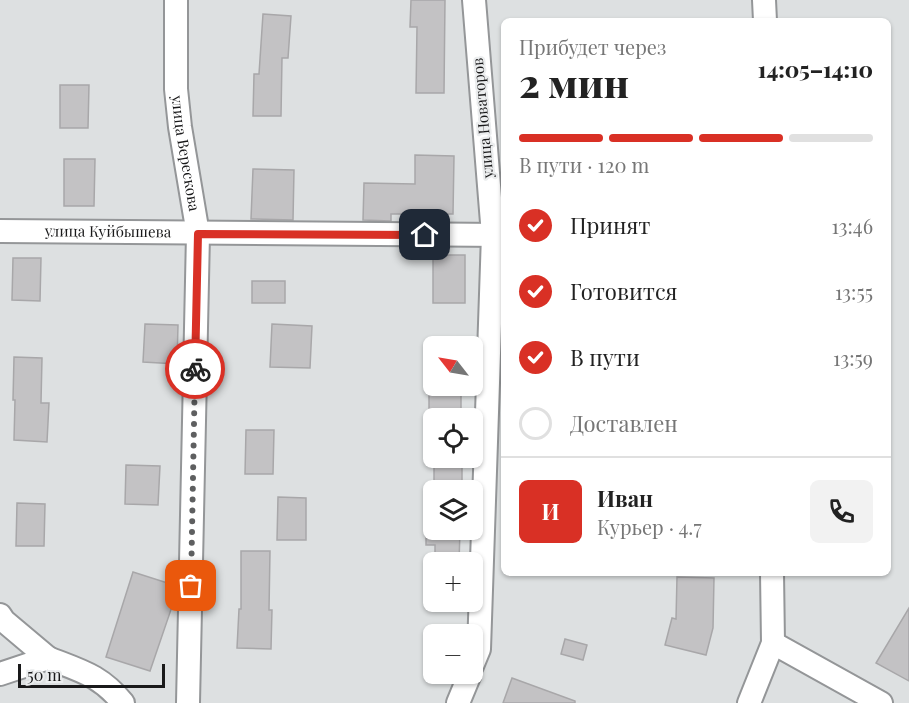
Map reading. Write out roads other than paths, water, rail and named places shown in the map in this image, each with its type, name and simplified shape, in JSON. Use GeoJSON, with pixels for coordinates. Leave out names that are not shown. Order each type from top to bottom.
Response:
{"type":"FeatureCollection","features":[{"type":"Feature","properties":{"kind":"street","name":"улица Верескова"},"geometry":{"type":"LineString","coordinates":[[176,0],[176,89],[198,234],[188,703]]}},
{"type":"Feature","properties":{"kind":"street","name":"улица Новаторов"},"geometry":{"type":"LineString","coordinates":[[474,0],[498,235],[480,624]]}},
{"type":"Feature","properties":{"kind":"street"},"geometry":{"type":"LineString","coordinates":[[764,0],[765,18]]}},
{"type":"Feature","properties":{"kind":"street","name":"улица Куйбышева"},"geometry":{"type":"LineString","coordinates":[[0,231],[498,235]]}},
{"type":"Feature","properties":{"kind":"street"},"geometry":{"type":"LineString","coordinates":[[749,703],[773,643],[772,576]]}},
{"type":"Feature","properties":{"kind":"street"},"geometry":{"type":"LineString","coordinates":[[0,615],[4,621],[48,658],[96,677],[111,688],[123,703]]}},
{"type":"Feature","properties":{"kind":"street"},"geometry":{"type":"LineString","coordinates":[[773,643],[881,703]]}},
{"type":"Feature","properties":{"kind":"street"},"geometry":{"type":"LineString","coordinates":[[0,674],[48,658]]}},
{"type":"Feature","properties":{"kind":"street"},"geometry":{"type":"LineString","coordinates":[[458,703],[466,684]]}}]}
